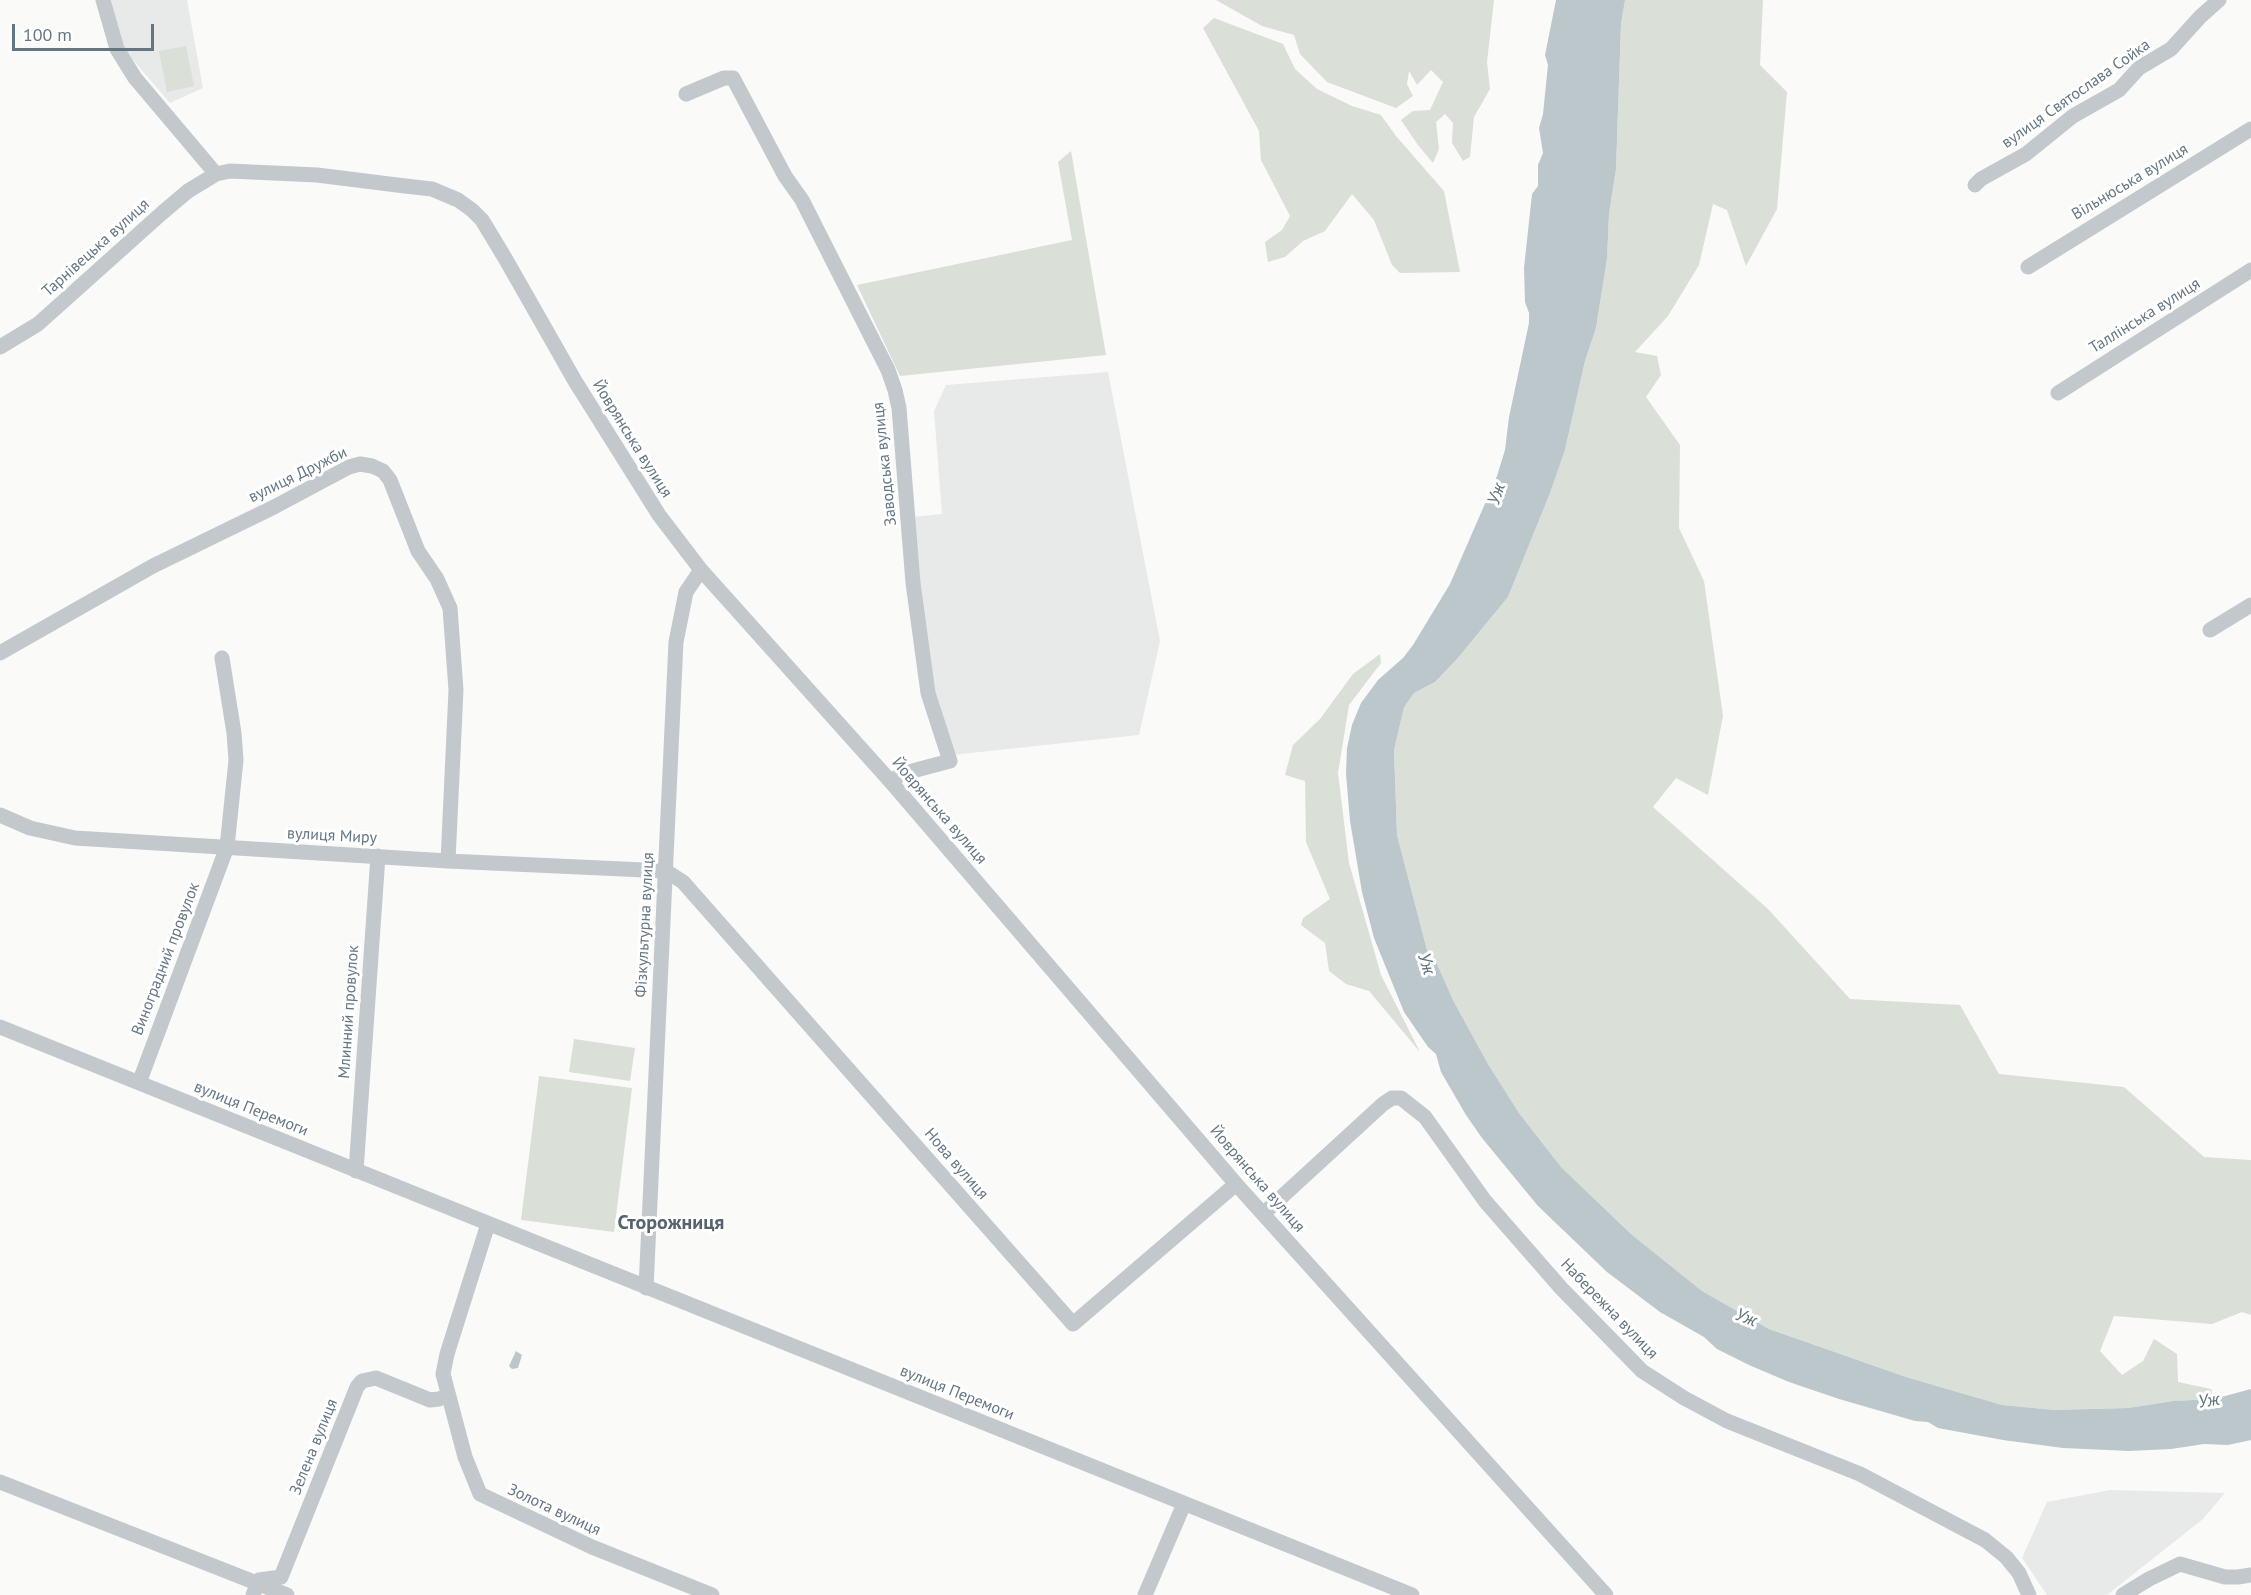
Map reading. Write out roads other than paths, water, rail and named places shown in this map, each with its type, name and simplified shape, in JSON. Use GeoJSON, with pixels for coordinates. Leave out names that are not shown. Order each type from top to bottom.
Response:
{"type":"FeatureCollection","features":[{"type":"Feature","properties":{"kind":"street"},"geometry":{"type":"LineString","coordinates":[[103,0],[117,49],[135,78],[216,174]]}},
{"type":"Feature","properties":{"kind":"street","name":"вулиця Святослава Сойка"},"geometry":{"type":"LineString","coordinates":[[1976,185],[1981,179],[2026,154],[2073,116],[2119,90],[2139,68],[2171,49],[2219,0]]}},
{"type":"Feature","properties":{"kind":"street","name":"Заводська вулиця"},"geometry":{"type":"LineString","coordinates":[[686,94],[724,78],[733,78],[786,176],[802,200],[888,370],[895,390],[901,431],[913,583],[928,693],[950,761],[902,774],[891,782]]}},
{"type":"Feature","properties":{"kind":"street","name":"Вільнюська вулиця"},"geometry":{"type":"LineString","coordinates":[[2028,267],[2251,129]]}},
{"type":"Feature","properties":{"kind":"street","name":"Йоврянська вулиця"},"geometry":{"type":"LineString","coordinates":[[216,174],[230,171],[317,175],[424,188],[458,200],[482,220],[574,381],[658,515],[701,570],[891,782],[1236,1184],[1606,1595]]}},
{"type":"Feature","properties":{"kind":"street","name":"Тарнівецька вулиця"},"geometry":{"type":"LineString","coordinates":[[0,347],[38,324],[188,191],[216,174]]}},
{"type":"Feature","properties":{"kind":"street","name":"Таллінська вулиця"},"geometry":{"type":"LineString","coordinates":[[2058,393],[2251,270]]}},
{"type":"Feature","properties":{"kind":"street","name":"вулиця Дружби"},"geometry":{"type":"LineString","coordinates":[[0,653],[153,566],[274,507],[349,467],[360,464],[383,471],[390,480],[418,551],[437,579],[450,608],[456,690],[448,861]]}},
{"type":"Feature","properties":{"kind":"street","name":"Фізкультурна вулиця"},"geometry":{"type":"LineString","coordinates":[[646,1288],[676,642],[686,592],[701,570]]}},
{"type":"Feature","properties":{"kind":"street"},"geometry":{"type":"LineString","coordinates":[[2210,630],[2251,605]]}},
{"type":"Feature","properties":{"kind":"street","name":"Виноградний провулок"},"geometry":{"type":"LineString","coordinates":[[139,1083],[227,847],[236,760],[222,658]]}},
{"type":"Feature","properties":{"kind":"street","name":"вулиця Миру"},"geometry":{"type":"LineString","coordinates":[[0,815],[30,828],[75,838],[448,861],[666,871]]}},
{"type":"Feature","properties":{"kind":"street","name":"Млинний провулок"},"geometry":{"type":"LineString","coordinates":[[356,1171],[378,856]]}},
{"type":"Feature","properties":{"kind":"street","name":"Нова вулиця"},"geometry":{"type":"LineString","coordinates":[[666,871],[683,882],[1073,1324],[1236,1184]]}},
{"type":"Feature","properties":{"kind":"street","name":"вулиця Перемоги"},"geometry":{"type":"LineString","coordinates":[[0,1027],[1412,1595]]}},
{"type":"Feature","properties":{"kind":"street","name":"Набережна вулиця"},"geometry":{"type":"LineString","coordinates":[[1263,1214],[1383,1104],[1392,1098],[1401,1098],[1425,1117],[1485,1201],[1561,1288],[1642,1371],[1684,1398],[1727,1421],[1860,1474],[1985,1540],[2006,1557],[2019,1573],[2024,1593]]}},
{"type":"Feature","properties":{"kind":"street"},"geometry":{"type":"LineString","coordinates":[[448,1395],[443,1374],[447,1354],[488,1224]]}},
{"type":"Feature","properties":{"kind":"street","name":"Зелена вулиця"},"geometry":{"type":"LineString","coordinates":[[255,1590],[259,1580],[281,1577],[357,1387],[362,1381],[376,1378],[430,1400],[439,1400],[448,1395]]}},
{"type":"Feature","properties":{"kind":"street","name":"Золота вулиця"},"geometry":{"type":"LineString","coordinates":[[448,1395],[465,1457],[480,1494],[571,1539],[712,1595]]}},
{"type":"Feature","properties":{"kind":"street"},"geometry":{"type":"LineString","coordinates":[[0,1482],[255,1590],[287,1595]]}},
{"type":"Feature","properties":{"kind":"street"},"geometry":{"type":"LineString","coordinates":[[1145,1595],[1184,1503]]}},
{"type":"Feature","properties":{"kind":"street"},"geometry":{"type":"LineString","coordinates":[[2123,1595],[2155,1575],[2180,1564],[2225,1577],[2251,1575]]}},
{"type":"Feature","properties":{"kind":"water","name":"Уж"},"geometry":{"type":"Polygon","coordinates":[[[1556,0],[1625,0],[1621,24],[1616,169],[1609,214],[1607,259],[1596,328],[1585,361],[1565,450],[1508,597],[1457,659],[1435,682],[1414,693],[1404,707],[1394,750],[1397,835],[1428,954],[1437,964],[1453,1000],[1488,1064],[1519,1113],[1561,1167],[1631,1234],[1702,1291],[1769,1329],[1906,1377],[2002,1405],[2055,1410],[2128,1408],[2173,1401],[2214,1399],[2251,1389],[2251,1440],[2228,1445],[2204,1444],[2171,1449],[2129,1451],[2063,1448],[2003,1440],[1938,1428],[1928,1422],[1915,1421],[1839,1399],[1789,1382],[1717,1349],[1704,1337],[1660,1312],[1607,1272],[1538,1206],[1466,1115],[1441,1072],[1436,1054],[1428,1047],[1404,1012],[1374,938],[1362,892],[1350,821],[1346,774],[1347,748],[1352,725],[1361,703],[1378,680],[1403,658],[1413,645],[1450,584],[1497,476],[1505,450],[1509,417],[1529,323],[1529,313],[1525,302],[1524,268],[1532,194],[1538,186],[1538,165],[1543,153],[1539,128],[1543,114],[1548,65],[1545,55],[1556,0]]]}},
{"type":"Feature","properties":{"kind":"water"},"geometry":{"type":"Polygon","coordinates":[[[516,1351],[522,1355],[518,1368],[512,1369],[509,1366],[516,1351]]]}},
{"type":"Feature","properties":{"kind":"district","name":"Сторожниця"},"geometry":{"type":"Point","coordinates":[671,1223]}}]}
